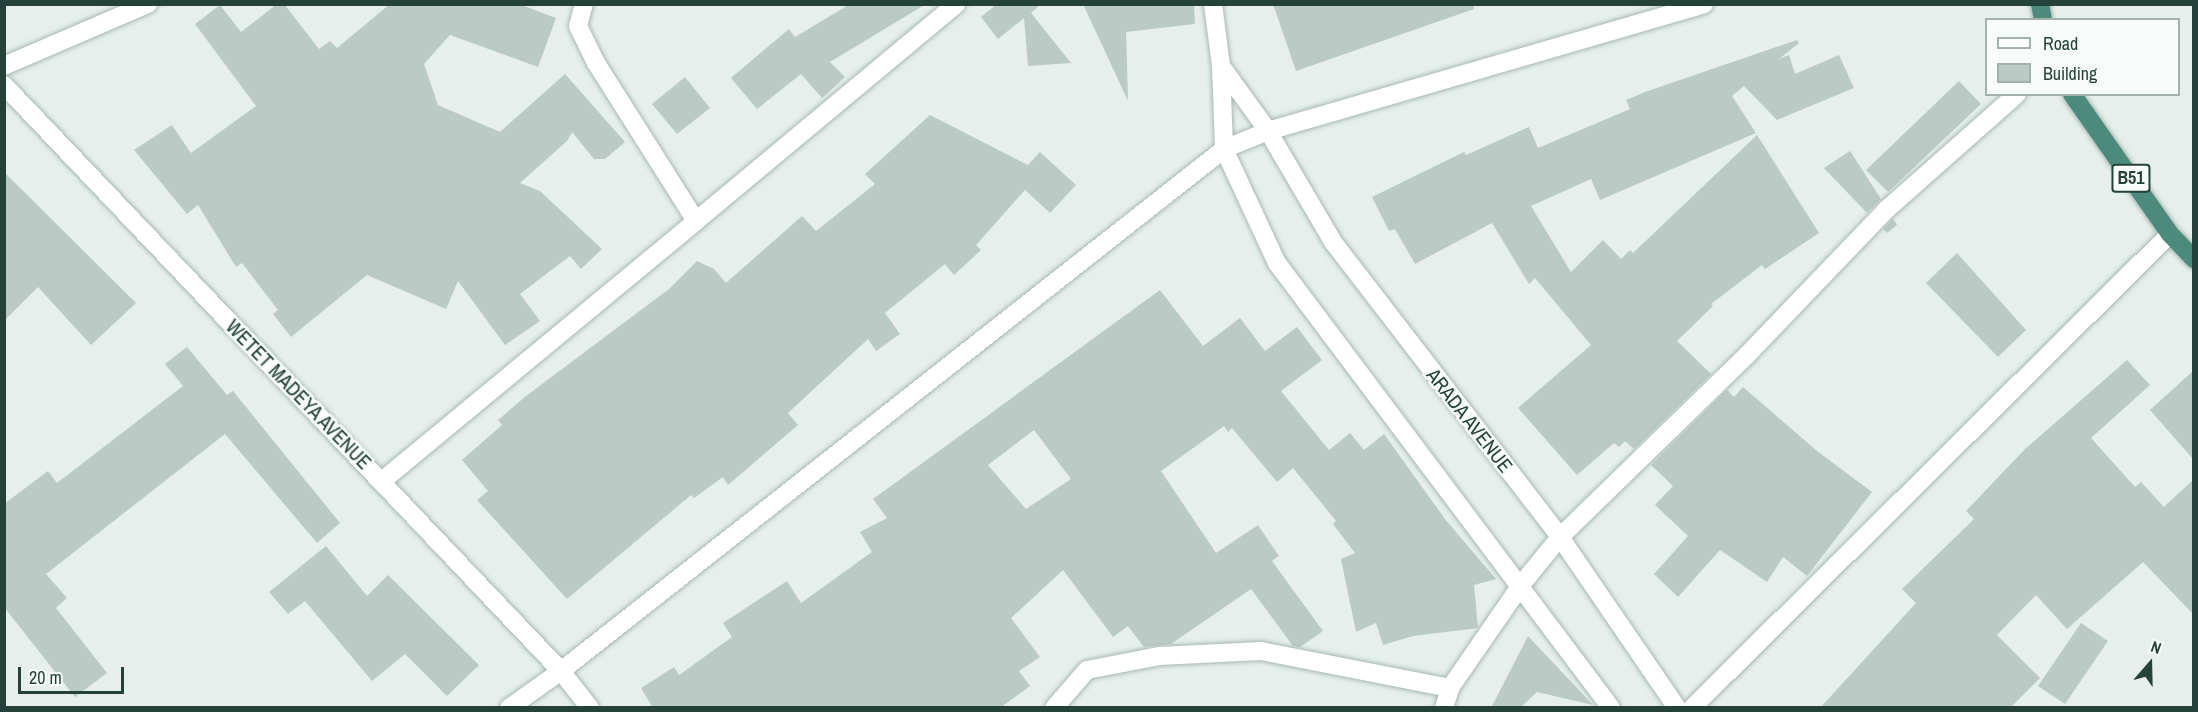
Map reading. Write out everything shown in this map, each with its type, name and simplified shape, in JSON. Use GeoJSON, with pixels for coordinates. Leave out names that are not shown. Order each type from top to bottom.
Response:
{"type":"FeatureCollection","features":[{"type":"Feature","properties":{"kind":"highway","name":"B51"},"geometry":{"type":"LineString","coordinates":[[2073,96],[2170,234],[2193,259]]}},
{"type":"Feature","properties":{"kind":"main road"},"geometry":{"type":"LineString","coordinates":[[4,66],[148,4]]}},
{"type":"Feature","properties":{"kind":"main road"},"geometry":{"type":"LineString","coordinates":[[584,4],[578,26],[596,63],[696,222]]}},
{"type":"Feature","properties":{"kind":"main road"},"geometry":{"type":"LineString","coordinates":[[382,481],[956,4]]}},
{"type":"Feature","properties":{"kind":"main road"},"geometry":{"type":"LineString","coordinates":[[1213,4],[1221,66],[1224,149],[1277,263],[1521,585],[1611,708]]}},
{"type":"Feature","properties":{"kind":"main road"},"geometry":{"type":"LineString","coordinates":[[509,708],[561,670],[1224,149],[1268,131],[1704,4]]}},
{"type":"Feature","properties":{"kind":"main road","name":"ARADA AVENUE"},"geometry":{"type":"LineString","coordinates":[[1221,66],[1268,131],[1334,242],[1560,537],[1677,708]]}},
{"type":"Feature","properties":{"kind":"main road","name":"WETET MADEYA AVENUE"},"geometry":{"type":"LineString","coordinates":[[4,84],[561,670],[590,708]]}},
{"type":"Feature","properties":{"kind":"main road"},"geometry":{"type":"LineString","coordinates":[[1444,708],[1450,688],[1521,585],[1560,537],[1748,354],[1886,210],[2015,96]]}},
{"type":"Feature","properties":{"kind":"main road"},"geometry":{"type":"LineString","coordinates":[[1692,708],[2170,234]]}},
{"type":"Feature","properties":{"kind":"main road"},"geometry":{"type":"LineString","coordinates":[[1054,708],[1087,670],[1159,656],[1261,651],[1450,688]]}},
{"type":"Feature","properties":{"kind":"building"},"geometry":{"type":"Polygon","coordinates":[[[277,4],[284,4],[319,49],[330,41],[337,48],[390,4],[519,4],[556,18],[538,67],[450,35],[424,64],[438,105],[500,132],[565,74],[625,142],[605,159],[594,159],[572,132],[567,141],[520,183],[540,191],[602,249],[581,269],[570,256],[520,294],[540,321],[505,345],[458,281],[446,309],[367,275],[291,337],[273,314],[278,310],[242,263],[236,267],[198,205],[187,214],[134,150],[172,125],[191,153],[256,106],[195,24],[220,5],[241,32],[277,4]]]}},
{"type":"Feature","properties":{"kind":"building"},"geometry":{"type":"Polygon","coordinates":[[[850,4],[926,4],[830,62],[845,77],[822,98],[801,74],[757,109],[731,78],[789,29],[795,37],[850,4]]]}},
{"type":"Feature","properties":{"kind":"building"},"geometry":{"type":"Polygon","coordinates":[[[997,4],[1041,4],[1031,13],[1071,63],[1028,66],[1024,18],[998,39],[981,17],[997,4]]]}},
{"type":"Feature","properties":{"kind":"building"},"geometry":{"type":"Polygon","coordinates":[[[1083,4],[1194,4],[1195,24],[1126,32],[1128,101],[1083,4]]]}},
{"type":"Feature","properties":{"kind":"building"},"geometry":{"type":"Polygon","coordinates":[[[1273,4],[1473,4],[1474,9],[1296,71],[1273,4]]]}},
{"type":"Feature","properties":{"kind":"building"},"geometry":{"type":"Polygon","coordinates":[[[1797,40],[1799,43],[1779,59],[1789,55],[1795,74],[1839,55],[1854,88],[1777,120],[1744,86],[1732,96],[1756,133],[1600,200],[1591,179],[1531,206],[1571,272],[1603,240],[1621,259],[1630,250],[1633,253],[1757,135],[1819,233],[1765,269],[1762,265],[1711,304],[1713,306],[1677,341],[1711,374],[1634,449],[1625,441],[1619,447],[1614,443],[1577,475],[1518,408],[1591,345],[1535,278],[1529,284],[1492,223],[1415,264],[1395,229],[1389,231],[1372,197],[1464,152],[1466,155],[1529,127],[1538,148],[1630,109],[1626,100],[1645,92],[1797,40]]]}},
{"type":"Feature","properties":{"kind":"building"},"geometry":{"type":"Polygon","coordinates":[[[685,77],[710,108],[677,134],[652,104],[685,77]]]}},
{"type":"Feature","properties":{"kind":"building"},"geometry":{"type":"Polygon","coordinates":[[[1959,81],[1981,104],[1888,192],[1866,170],[1959,81]]]}},
{"type":"Feature","properties":{"kind":"building"},"geometry":{"type":"Polygon","coordinates":[[[930,115],[1028,165],[1040,152],[1076,185],[1050,213],[1025,190],[976,245],[981,250],[954,275],[945,264],[885,313],[900,334],[876,351],[868,339],[788,413],[798,425],[728,485],[723,477],[694,498],[691,495],[567,599],[477,500],[488,491],[462,460],[502,425],[498,420],[526,396],[669,289],[697,261],[714,269],[726,283],[802,216],[816,231],[875,184],[865,174],[930,115]]]}},
{"type":"Feature","properties":{"kind":"building"},"geometry":{"type":"Polygon","coordinates":[[[1850,151],[1881,199],[1867,213],[1824,168],[1850,151]]]}},
{"type":"Feature","properties":{"kind":"building"},"geometry":{"type":"Polygon","coordinates":[[[4,172],[136,303],[91,345],[38,287],[4,321],[4,172]]]}},
{"type":"Feature","properties":{"kind":"building"},"geometry":{"type":"Polygon","coordinates":[[[1893,219],[1897,225],[1887,233],[1883,229],[1893,219]]]}},
{"type":"Feature","properties":{"kind":"building"},"geometry":{"type":"Polygon","coordinates":[[[1957,253],[2026,330],[1998,357],[1926,283],[1957,253]]]}},
{"type":"Feature","properties":{"kind":"building"},"geometry":{"type":"Polygon","coordinates":[[[1160,290],[1203,346],[1240,318],[1265,351],[1297,327],[1322,360],[1281,391],[1329,450],[1350,433],[1364,450],[1384,434],[1445,519],[1496,579],[1474,585],[1478,628],[1413,636],[1383,645],[1376,623],[1356,632],[1341,559],[1355,553],[1333,524],[1336,521],[1293,468],[1277,482],[1232,428],[1228,432],[1224,426],[1161,471],[1216,553],[1258,525],[1279,556],[1272,561],[1323,631],[1300,647],[1293,646],[1251,589],[1171,644],[1144,647],[1128,626],[1113,637],[1063,570],[1011,618],[1040,657],[1019,671],[1030,686],[1000,708],[653,708],[641,688],[674,667],[679,675],[732,637],[723,623],[787,581],[801,603],[872,552],[860,532],[887,518],[873,499],[1160,290]],[[1034,430],[988,465],[1026,509],[1071,479],[1034,430]]]}},
{"type":"Feature","properties":{"kind":"building"},"geometry":{"type":"Polygon","coordinates":[[[187,347],[227,395],[233,391],[340,523],[317,543],[225,434],[46,574],[67,598],[56,608],[107,673],[75,697],[4,607],[4,504],[48,471],[57,483],[183,386],[165,364],[187,347]]]}},
{"type":"Feature","properties":{"kind":"building"},"geometry":{"type":"Polygon","coordinates":[[[2127,360],[2150,385],[2091,438],[2135,487],[2141,482],[2164,507],[2193,480],[2193,614],[2143,562],[2067,629],[2036,595],[1997,635],[2040,678],[2010,708],[1820,708],[1916,603],[1902,589],[1974,519],[1966,511],[2025,449],[2127,360]]]}},
{"type":"Feature","properties":{"kind":"building"},"geometry":{"type":"Polygon","coordinates":[[[2193,371],[2193,459],[2150,410],[2193,371]]]}},
{"type":"Feature","properties":{"kind":"building"},"geometry":{"type":"Polygon","coordinates":[[[1743,387],[1817,451],[1872,492],[1807,576],[1783,557],[1767,582],[1720,550],[1678,597],[1654,574],[1688,536],[1655,505],[1673,486],[1651,465],[1727,390],[1734,397],[1743,387]]]}},
{"type":"Feature","properties":{"kind":"building"},"geometry":{"type":"Polygon","coordinates":[[[326,546],[367,596],[388,575],[479,665],[447,696],[405,654],[372,681],[305,601],[288,614],[269,592],[326,546]]]}},
{"type":"Feature","properties":{"kind":"building"},"geometry":{"type":"Polygon","coordinates":[[[2081,623],[2108,641],[2065,704],[2038,686],[2081,623]]]}},
{"type":"Feature","properties":{"kind":"building"},"geometry":{"type":"Polygon","coordinates":[[[1528,636],[1593,705],[1537,692],[1520,708],[1491,708],[1528,636]]]}}]}
